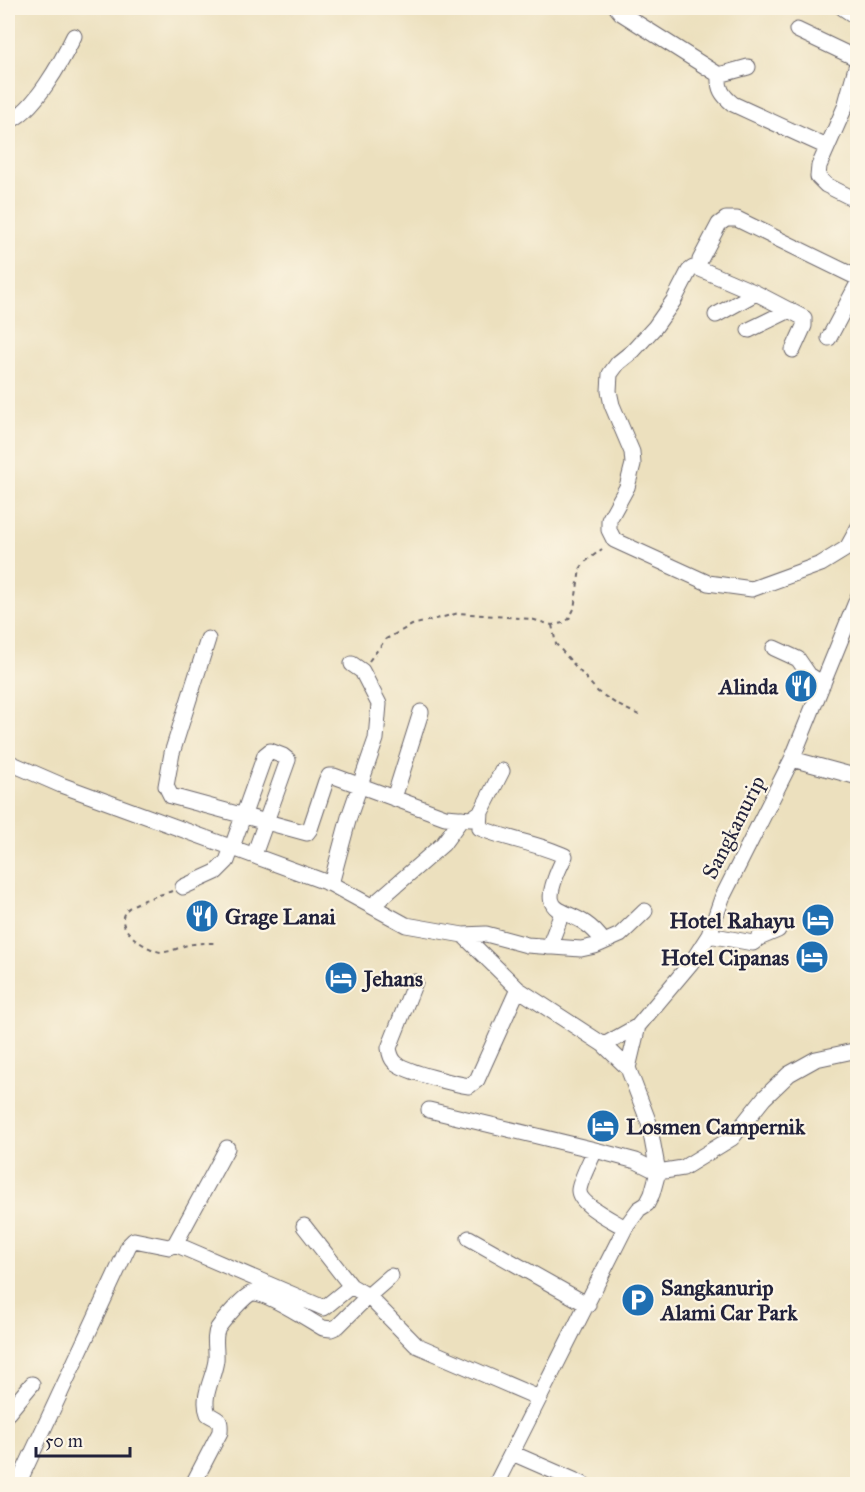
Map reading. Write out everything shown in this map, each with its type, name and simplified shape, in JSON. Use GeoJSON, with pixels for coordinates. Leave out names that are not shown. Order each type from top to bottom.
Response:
{"type":"FeatureCollection","features":[{"type":"Feature","properties":{"kind":"street"},"geometry":{"type":"LineString","coordinates":[[617,8],[631,20],[719,75],[748,67]]}},
{"type":"Feature","properties":{"kind":"street"},"geometry":{"type":"LineString","coordinates":[[843,8],[858,18]]}},
{"type":"Feature","properties":{"kind":"street"},"geometry":{"type":"LineString","coordinates":[[798,30],[858,59],[845,107],[826,147],[819,166],[818,177],[826,185],[858,201]]}},
{"type":"Feature","properties":{"kind":"street"},"geometry":{"type":"LineString","coordinates":[[8,121],[15,118],[42,90],[75,36]]}},
{"type":"Feature","properties":{"kind":"street"},"geometry":{"type":"LineString","coordinates":[[719,75],[718,85],[722,95],[733,104],[826,147]]}},
{"type":"Feature","properties":{"kind":"street"},"geometry":{"type":"LineString","coordinates":[[700,260],[719,224],[726,219],[737,219],[858,278]]}},
{"type":"Feature","properties":{"kind":"street"},"geometry":{"type":"LineString","coordinates":[[793,350],[804,326],[804,318],[756,293],[698,268],[689,271],[674,300],[655,327],[633,351],[618,363],[610,374],[609,391],[612,405],[632,452],[633,464],[627,487],[609,520],[609,530],[614,540],[708,583],[752,590],[852,550],[858,528]]}},
{"type":"Feature","properties":{"kind":"street"},"geometry":{"type":"LineString","coordinates":[[829,338],[858,283]]}},
{"type":"Feature","properties":{"kind":"street"},"geometry":{"type":"LineString","coordinates":[[716,315],[756,293]]}},
{"type":"Feature","properties":{"kind":"street"},"geometry":{"type":"LineString","coordinates":[[749,330],[790,310]]}},
{"type":"Feature","properties":{"kind":"street","name":"Sangkanurip"},"geometry":{"type":"LineString","coordinates":[[603,1045],[638,1026],[691,963],[709,935],[723,898],[792,759],[858,597]]}},
{"type":"Feature","properties":{"kind":"street"},"geometry":{"type":"LineString","coordinates":[[208,639],[172,753],[166,786],[171,796],[307,833],[329,776],[360,785],[445,817],[471,819],[481,812]]}},
{"type":"Feature","properties":{"kind":"street"},"geometry":{"type":"LineString","coordinates":[[774,648],[798,659],[809,675],[823,684]]}},
{"type":"Feature","properties":{"kind":"street"},"geometry":{"type":"LineString","coordinates":[[331,884],[344,833],[376,739],[379,705],[357,667]]}},
{"type":"Feature","properties":{"kind":"street"},"geometry":{"type":"LineString","coordinates":[[394,798],[421,712]]}},
{"type":"Feature","properties":{"kind":"street"},"geometry":{"type":"LineString","coordinates":[[183,887],[216,872],[227,861],[265,755],[270,752],[288,760],[254,855]]}},
{"type":"Feature","properties":{"kind":"street"},"geometry":{"type":"LineString","coordinates":[[792,759],[858,777]]}},
{"type":"Feature","properties":{"kind":"street"},"geometry":{"type":"LineString","coordinates":[[8,762],[61,785],[331,884],[406,925],[464,935],[486,933],[527,945],[581,948],[595,946],[620,935],[645,911]]}},
{"type":"Feature","properties":{"kind":"street"},"geometry":{"type":"LineString","coordinates":[[502,771],[481,812],[480,828],[500,836],[548,848],[565,856],[552,882],[550,898],[555,909],[586,923],[597,932],[603,941]]}},
{"type":"Feature","properties":{"kind":"street"},"geometry":{"type":"LineString","coordinates":[[372,906],[443,844],[462,818]]}},
{"type":"Feature","properties":{"kind":"street"},"geometry":{"type":"LineString","coordinates":[[549,946],[562,913]]}},
{"type":"Feature","properties":{"kind":"street"},"geometry":{"type":"LineString","coordinates":[[709,935],[753,943],[778,930]]}},
{"type":"Feature","properties":{"kind":"street"},"geometry":{"type":"LineString","coordinates":[[464,935],[518,988],[603,1045],[628,1068],[648,1123],[658,1172],[647,1204],[639,1209],[625,1228],[496,1485]]}},
{"type":"Feature","properties":{"kind":"street"},"geometry":{"type":"LineString","coordinates":[[416,982],[389,1048],[390,1057],[397,1065],[451,1083],[469,1086],[477,1080],[518,988]]}},
{"type":"Feature","properties":{"kind":"street"},"geometry":{"type":"LineString","coordinates":[[628,1068],[638,1026]]}},
{"type":"Feature","properties":{"kind":"street"},"geometry":{"type":"LineString","coordinates":[[429,1110],[636,1161],[658,1172],[683,1168],[732,1138],[764,1098],[789,1074],[816,1059],[858,1050]]}},
{"type":"Feature","properties":{"kind":"street"},"geometry":{"type":"LineString","coordinates":[[18,1485],[129,1245],[134,1240],[169,1247],[175,1244],[227,1148]]}},
{"type":"Feature","properties":{"kind":"street"},"geometry":{"type":"LineString","coordinates":[[595,1150],[579,1190],[581,1198],[625,1228]]}},
{"type":"Feature","properties":{"kind":"street"},"geometry":{"type":"LineString","coordinates":[[304,1226],[351,1286],[368,1296],[416,1345],[539,1398]]}},
{"type":"Feature","properties":{"kind":"street"},"geometry":{"type":"LineString","coordinates":[[469,1238],[588,1305]]}},
{"type":"Feature","properties":{"kind":"street"},"geometry":{"type":"LineString","coordinates":[[175,1244],[324,1308],[351,1286]]}},
{"type":"Feature","properties":{"kind":"street"},"geometry":{"type":"LineString","coordinates":[[193,1485],[220,1432],[218,1418],[208,1414],[206,1408],[206,1395],[216,1361],[215,1337],[218,1329],[245,1296],[253,1293],[266,1296],[323,1328],[331,1329],[338,1326],[391,1276]]}},
{"type":"Feature","properties":{"kind":"street"},"geometry":{"type":"LineString","coordinates":[[8,1413],[32,1384]]}},
{"type":"Feature","properties":{"kind":"street"},"geometry":{"type":"LineString","coordinates":[[512,1453],[582,1485]]}},
{"type":"Feature","properties":{"kind":"path"},"geometry":{"type":"LineString","coordinates":[[357,667],[386,639],[412,625],[459,613],[531,619],[552,625],[562,624],[569,619],[574,609],[578,574],[585,562],[614,540]]}},
{"type":"Feature","properties":{"kind":"path"},"geometry":{"type":"LineString","coordinates":[[552,625],[556,644],[598,692],[643,717]]}},
{"type":"Feature","properties":{"kind":"path"},"geometry":{"type":"LineString","coordinates":[[183,887],[132,906],[125,912],[123,922],[125,927],[137,940],[153,950],[164,952],[191,944],[216,943]]}},
{"type":"Feature","properties":{"kind":"place","name":"Alinda"},"geometry":{"type":"Point","coordinates":[801,686]}},
{"type":"Feature","properties":{"kind":"place","name":"Grage Lanai"},"geometry":{"type":"Point","coordinates":[202,916]}},
{"type":"Feature","properties":{"kind":"place","name":"Hotel Rahayu"},"geometry":{"type":"Point","coordinates":[818,920]}},
{"type":"Feature","properties":{"kind":"place","name":"Hotel Cipanas"},"geometry":{"type":"Point","coordinates":[812,957]}},
{"type":"Feature","properties":{"kind":"place","name":"Jehans"},"geometry":{"type":"Point","coordinates":[341,978]}},
{"type":"Feature","properties":{"kind":"place","name":"Losmen Campernik"},"geometry":{"type":"Point","coordinates":[603,1126]}},
{"type":"Feature","properties":{"kind":"place","name":"Sangkanurip Alami Car Park"},"geometry":{"type":"Point","coordinates":[638,1300]}}]}
